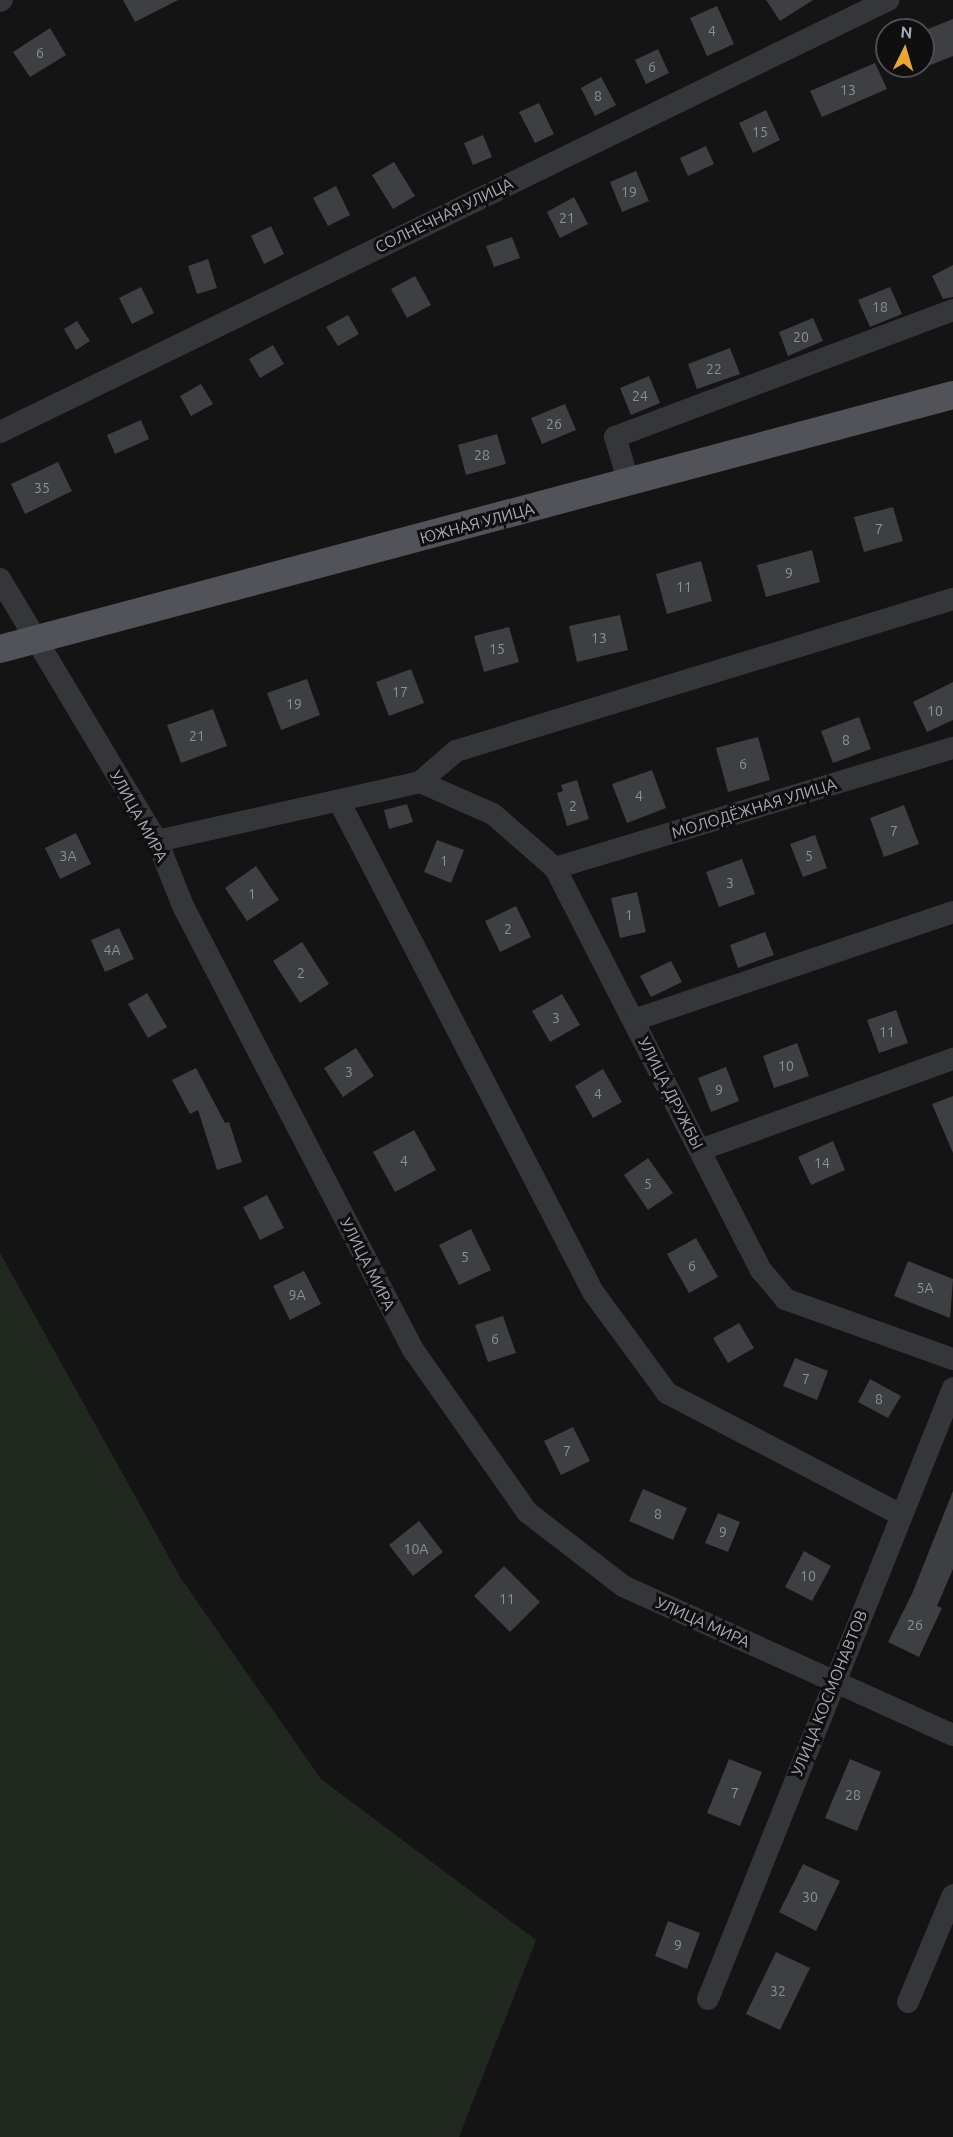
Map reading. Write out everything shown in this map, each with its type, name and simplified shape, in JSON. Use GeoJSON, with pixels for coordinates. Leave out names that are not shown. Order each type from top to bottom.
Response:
{"type":"FeatureCollection","features":[{"type":"Feature","properties":{"kind":"main road","name":"ЮЖНАЯ УЛИЦА"},"geometry":{"type":"LineString","coordinates":[[0,649],[953,395]]}},
{"type":"Feature","properties":{"kind":"street","name":"СОЛНЕЧНАЯ УЛИЦА"},"geometry":{"type":"LineString","coordinates":[[0,432],[888,0]]}},
{"type":"Feature","properties":{"kind":"street"},"geometry":{"type":"LineString","coordinates":[[629,483],[615,438],[953,310]]}},
{"type":"Feature","properties":{"kind":"street","name":"УЛИЦА МИРА"},"geometry":{"type":"LineString","coordinates":[[0,579],[157,842],[184,908],[414,1351],[527,1512],[623,1586],[953,1735]]}},
{"type":"Feature","properties":{"kind":"street"},"geometry":{"type":"LineString","coordinates":[[157,842],[420,782],[456,751],[953,599]]}},
{"type":"Feature","properties":{"kind":"street","name":"МОЛОДЁЖНАЯ УЛИЦА"},"geometry":{"type":"LineString","coordinates":[[555,868],[953,748]]}},
{"type":"Feature","properties":{"kind":"street","name":"УЛИЦА ДРУЖБЫ"},"geometry":{"type":"LineString","coordinates":[[420,782],[493,814],[555,868],[761,1270],[785,1299],[953,1359]]}},
{"type":"Feature","properties":{"kind":"street"},"geometry":{"type":"LineString","coordinates":[[339,801],[593,1292],[667,1393],[902,1515]]}},
{"type":"Feature","properties":{"kind":"street"},"geometry":{"type":"LineString","coordinates":[[634,1020],[953,912]]}},
{"type":"Feature","properties":{"kind":"street"},"geometry":{"type":"LineString","coordinates":[[700,1150],[953,1059]]}},
{"type":"Feature","properties":{"kind":"street","name":"УЛИЦА КОСМОНАВТОВ"},"geometry":{"type":"LineString","coordinates":[[708,1999],[833,1681],[953,1388]]}},
{"type":"Feature","properties":{"kind":"street"},"geometry":{"type":"LineString","coordinates":[[908,2002],[953,1895]]}},
{"type":"Feature","properties":{"kind":"shaded area"},"geometry":{"type":"Polygon","coordinates":[[[0,1253],[180,1577],[321,1779],[536,1940],[459,2137],[0,2137],[0,1253]]]}},
{"type":"Feature","properties":{"kind":"building"},"geometry":{"type":"Polygon","coordinates":[[[123,0],[178,0],[135,22],[123,0]]]}},
{"type":"Feature","properties":{"kind":"building"},"geometry":{"type":"Polygon","coordinates":[[[766,0],[813,0],[780,21],[766,0]]]}},
{"type":"Feature","properties":{"kind":"building"},"geometry":{"type":"Polygon","coordinates":[[[717,6],[734,44],[707,56],[690,18],[717,6]]]}},
{"type":"Feature","properties":{"kind":"building"},"geometry":{"type":"Polygon","coordinates":[[[953,19],[953,56],[935,63],[935,26],[953,19]]]}},
{"type":"Feature","properties":{"kind":"building"},"geometry":{"type":"Polygon","coordinates":[[[50,28],[66,55],[30,77],[13,52],[50,28]]]}},
{"type":"Feature","properties":{"kind":"building"},"geometry":{"type":"Polygon","coordinates":[[[658,49],[669,73],[646,84],[635,60],[658,49]]]}},
{"type":"Feature","properties":{"kind":"building"},"geometry":{"type":"Polygon","coordinates":[[[875,63],[875,78],[882,78],[887,89],[822,117],[810,91],[875,63]]]}},
{"type":"Feature","properties":{"kind":"building"},"geometry":{"type":"Polygon","coordinates":[[[601,77],[616,105],[595,116],[581,88],[601,77]]]}},
{"type":"Feature","properties":{"kind":"building"},"geometry":{"type":"Polygon","coordinates":[[[539,103],[554,134],[535,143],[519,112],[539,103]]]}},
{"type":"Feature","properties":{"kind":"building"},"geometry":{"type":"Polygon","coordinates":[[[766,110],[780,140],[753,153],[739,123],[766,110]]]}},
{"type":"Feature","properties":{"kind":"building"},"geometry":{"type":"Polygon","coordinates":[[[483,135],[492,157],[473,165],[464,143],[483,135]]]}},
{"type":"Feature","properties":{"kind":"building"},"geometry":{"type":"Polygon","coordinates":[[[706,146],[714,164],[688,176],[680,158],[706,146]]]}},
{"type":"Feature","properties":{"kind":"building"},"geometry":{"type":"Polygon","coordinates":[[[394,162],[415,196],[393,209],[372,175],[394,162]]]}},
{"type":"Feature","properties":{"kind":"building"},"geometry":{"type":"Polygon","coordinates":[[[636,171],[649,201],[622,212],[610,182],[636,171]]]}},
{"type":"Feature","properties":{"kind":"building"},"geometry":{"type":"Polygon","coordinates":[[[336,186],[350,215],[328,226],[313,198],[336,186]]]}},
{"type":"Feature","properties":{"kind":"building"},"geometry":{"type":"Polygon","coordinates":[[[574,197],[588,224],[560,238],[547,212],[574,197]]]}},
{"type":"Feature","properties":{"kind":"building"},"geometry":{"type":"Polygon","coordinates":[[[271,226],[284,254],[264,264],[251,236],[271,226]]]}},
{"type":"Feature","properties":{"kind":"building"},"geometry":{"type":"Polygon","coordinates":[[[512,237],[520,258],[494,267],[486,246],[512,237]]]}},
{"type":"Feature","properties":{"kind":"building"},"geometry":{"type":"Polygon","coordinates":[[[208,259],[217,288],[197,294],[188,266],[208,259]]]}},
{"type":"Feature","properties":{"kind":"building"},"geometry":{"type":"Polygon","coordinates":[[[953,265],[953,297],[943,299],[932,276],[953,265]]]}},
{"type":"Feature","properties":{"kind":"building"},"geometry":{"type":"Polygon","coordinates":[[[415,276],[431,305],[407,318],[391,289],[415,276]]]}},
{"type":"Feature","properties":{"kind":"building"},"geometry":{"type":"Polygon","coordinates":[[[141,287],[154,313],[132,324],[119,298],[141,287]]]}},
{"type":"Feature","properties":{"kind":"building"},"geometry":{"type":"Polygon","coordinates":[[[890,287],[902,314],[870,327],[858,300],[890,287]]]}},
{"type":"Feature","properties":{"kind":"building"},"geometry":{"type":"Polygon","coordinates":[[[348,315],[359,334],[338,346],[326,327],[348,315]]]}},
{"type":"Feature","properties":{"kind":"building"},"geometry":{"type":"Polygon","coordinates":[[[813,318],[823,341],[788,356],[779,332],[813,318]]]}},
{"type":"Feature","properties":{"kind":"building"},"geometry":{"type":"Polygon","coordinates":[[[77,321],[90,341],[76,350],[64,329],[77,321]]]}},
{"type":"Feature","properties":{"kind":"building"},"geometry":{"type":"Polygon","coordinates":[[[273,345],[284,364],[260,378],[249,359],[273,345]]]}},
{"type":"Feature","properties":{"kind":"building"},"geometry":{"type":"Polygon","coordinates":[[[730,348],[740,374],[697,389],[688,364],[730,348]]]}},
{"type":"Feature","properties":{"kind":"building"},"geometry":{"type":"Polygon","coordinates":[[[649,376],[660,403],[631,415],[620,388],[649,376]]]}},
{"type":"Feature","properties":{"kind":"building"},"geometry":{"type":"Polygon","coordinates":[[[201,384],[213,404],[191,416],[180,396],[201,384]]]}},
{"type":"Feature","properties":{"kind":"building"},"geometry":{"type":"Polygon","coordinates":[[[565,404],[576,430],[542,444],[531,418],[565,404]]]}},
{"type":"Feature","properties":{"kind":"building"},"geometry":{"type":"Polygon","coordinates":[[[141,420],[149,439],[115,454],[107,435],[141,420]]]}},
{"type":"Feature","properties":{"kind":"building"},"geometry":{"type":"Polygon","coordinates":[[[497,434],[506,464],[466,475],[458,445],[497,434]]]}},
{"type":"Feature","properties":{"kind":"building"},"geometry":{"type":"Polygon","coordinates":[[[58,462],[72,491],[25,514],[11,484],[58,462]]]}},
{"type":"Feature","properties":{"kind":"building"},"geometry":{"type":"Polygon","coordinates":[[[893,507],[903,541],[864,552],[854,517],[893,507]]]}},
{"type":"Feature","properties":{"kind":"building"},"geometry":{"type":"Polygon","coordinates":[[[812,550],[820,582],[766,597],[757,565],[812,550]]]}},
{"type":"Feature","properties":{"kind":"building"},"geometry":{"type":"Polygon","coordinates":[[[701,561],[712,601],[667,614],[656,574],[701,561]]]}},
{"type":"Feature","properties":{"kind":"building"},"geometry":{"type":"Polygon","coordinates":[[[620,615],[628,650],[577,662],[569,626],[620,615]]]}},
{"type":"Feature","properties":{"kind":"building"},"geometry":{"type":"Polygon","coordinates":[[[509,627],[519,662],[484,672],[474,636],[509,627]]]}},
{"type":"Feature","properties":{"kind":"building"},"geometry":{"type":"Polygon","coordinates":[[[411,669],[424,703],[389,716],[376,682],[411,669]]]}},
{"type":"Feature","properties":{"kind":"building"},"geometry":{"type":"Polygon","coordinates":[[[307,679],[320,715],[281,730],[267,693],[307,679]]]}},
{"type":"Feature","properties":{"kind":"building"},"geometry":{"type":"Polygon","coordinates":[[[953,682],[953,720],[927,732],[913,702],[953,682]]]}},
{"type":"Feature","properties":{"kind":"building"},"geometry":{"type":"Polygon","coordinates":[[[213,709],[227,746],[181,763],[167,725],[213,709]]]}},
{"type":"Feature","properties":{"kind":"building"},"geometry":{"type":"Polygon","coordinates":[[[859,717],[871,749],[833,763],[821,731],[859,717]]]}},
{"type":"Feature","properties":{"kind":"building"},"geometry":{"type":"Polygon","coordinates":[[[758,737],[770,780],[728,792],[716,748],[758,737]]]}},
{"type":"Feature","properties":{"kind":"building"},"geometry":{"type":"Polygon","coordinates":[[[652,770],[666,808],[627,823],[612,784],[652,770]]]}},
{"type":"Feature","properties":{"kind":"building"},"geometry":{"type":"Polygon","coordinates":[[[577,780],[589,819],[567,826],[557,793],[563,791],[561,785],[577,780]]]}},
{"type":"Feature","properties":{"kind":"building"},"geometry":{"type":"Polygon","coordinates":[[[407,804],[413,822],[389,829],[384,810],[407,804]]]}},
{"type":"Feature","properties":{"kind":"building"},"geometry":{"type":"Polygon","coordinates":[[[904,805],[919,844],[884,857],[870,818],[904,805]]]}},
{"type":"Feature","properties":{"kind":"building"},"geometry":{"type":"Polygon","coordinates":[[[76,833],[91,864],[60,879],[45,848],[76,833]]]}},
{"type":"Feature","properties":{"kind":"building"},"geometry":{"type":"Polygon","coordinates":[[[815,835],[827,868],[803,877],[790,844],[815,835]]]}},
{"type":"Feature","properties":{"kind":"building"},"geometry":{"type":"Polygon","coordinates":[[[437,840],[464,850],[451,883],[424,872],[437,840]]]}},
{"type":"Feature","properties":{"kind":"building"},"geometry":{"type":"Polygon","coordinates":[[[742,859],[755,894],[719,907],[706,872],[742,859]]]}},
{"type":"Feature","properties":{"kind":"building"},"geometry":{"type":"Polygon","coordinates":[[[256,866],[279,900],[247,921],[225,888],[256,866]]]}},
{"type":"Feature","properties":{"kind":"building"},"geometry":{"type":"Polygon","coordinates":[[[637,892],[646,932],[620,938],[611,898],[637,892]]]}},
{"type":"Feature","properties":{"kind":"building"},"geometry":{"type":"Polygon","coordinates":[[[516,906],[531,937],[500,952],[485,921],[516,906]]]}},
{"type":"Feature","properties":{"kind":"building"},"geometry":{"type":"Polygon","coordinates":[[[119,928],[134,959],[105,972],[91,940],[119,928]]]}},
{"type":"Feature","properties":{"kind":"building"},"geometry":{"type":"Polygon","coordinates":[[[765,932],[774,955],[738,968],[730,945],[765,932]]]}},
{"type":"Feature","properties":{"kind":"building"},"geometry":{"type":"Polygon","coordinates":[[[302,942],[329,984],[300,1003],[273,961],[302,942]]]}},
{"type":"Feature","properties":{"kind":"building"},"geometry":{"type":"Polygon","coordinates":[[[671,961],[682,982],[651,997],[640,976],[671,961]]]}},
{"type":"Feature","properties":{"kind":"building"},"geometry":{"type":"Polygon","coordinates":[[[147,993],[167,1027],[148,1038],[128,1004],[147,993]]]}},
{"type":"Feature","properties":{"kind":"building"},"geometry":{"type":"Polygon","coordinates":[[[562,994],[580,1025],[550,1042],[532,1011],[562,994]]]}},
{"type":"Feature","properties":{"kind":"building"},"geometry":{"type":"Polygon","coordinates":[[[896,1010],[908,1043],[879,1053],[867,1020],[896,1010]]]}},
{"type":"Feature","properties":{"kind":"building"},"geometry":{"type":"Polygon","coordinates":[[[797,1043],[809,1076],[774,1088],[763,1056],[797,1043]]]}},
{"type":"Feature","properties":{"kind":"building"},"geometry":{"type":"Polygon","coordinates":[[[356,1048],[374,1076],[343,1097],[324,1068],[356,1048]]]}},
{"type":"Feature","properties":{"kind":"building"},"geometry":{"type":"Polygon","coordinates":[[[726,1067],[739,1101],[711,1112],[698,1078],[726,1067]]]}},
{"type":"Feature","properties":{"kind":"building"},"geometry":{"type":"Polygon","coordinates":[[[196,1068],[225,1123],[229,1122],[242,1162],[217,1170],[198,1110],[190,1114],[172,1080],[196,1068]]]}},
{"type":"Feature","properties":{"kind":"building"},"geometry":{"type":"Polygon","coordinates":[[[603,1069],[622,1102],[593,1118],[575,1086],[603,1069]]]}},
{"type":"Feature","properties":{"kind":"building"},"geometry":{"type":"Polygon","coordinates":[[[953,1096],[953,1153],[932,1104],[953,1096]]]}},
{"type":"Feature","properties":{"kind":"building"},"geometry":{"type":"Polygon","coordinates":[[[414,1130],[436,1170],[395,1192],[373,1152],[414,1130]]]}},
{"type":"Feature","properties":{"kind":"building"},"geometry":{"type":"Polygon","coordinates":[[[833,1141],[845,1170],[811,1185],[798,1157],[833,1141]]]}},
{"type":"Feature","properties":{"kind":"building"},"geometry":{"type":"Polygon","coordinates":[[[648,1158],[673,1193],[648,1210],[624,1175],[648,1158]]]}},
{"type":"Feature","properties":{"kind":"building"},"geometry":{"type":"Polygon","coordinates":[[[267,1195],[284,1228],[260,1240],[243,1207],[267,1195]]]}},
{"type":"Feature","properties":{"kind":"building"},"geometry":{"type":"Polygon","coordinates":[[[471,1229],[491,1270],[459,1285],[439,1245],[471,1229]]]}},
{"type":"Feature","properties":{"kind":"building"},"geometry":{"type":"Polygon","coordinates":[[[696,1238],[718,1277],[689,1293],[667,1254],[696,1238]]]}},
{"type":"Feature","properties":{"kind":"building"},"geometry":{"type":"Polygon","coordinates":[[[908,1261],[953,1279],[950,1318],[894,1296],[908,1261]]]}},
{"type":"Feature","properties":{"kind":"building"},"geometry":{"type":"Polygon","coordinates":[[[304,1271],[321,1304],[290,1320],[273,1286],[304,1271]]]}},
{"type":"Feature","properties":{"kind":"building"},"geometry":{"type":"Polygon","coordinates":[[[503,1316],[516,1353],[488,1362],[475,1325],[503,1316]]]}},
{"type":"Feature","properties":{"kind":"building"},"geometry":{"type":"Polygon","coordinates":[[[739,1323],[754,1348],[728,1363],[713,1338],[739,1323]]]}},
{"type":"Feature","properties":{"kind":"building"},"geometry":{"type":"Polygon","coordinates":[[[795,1358],[828,1371],[817,1400],[783,1386],[795,1358]]]}},
{"type":"Feature","properties":{"kind":"building"},"geometry":{"type":"Polygon","coordinates":[[[870,1379],[901,1396],[888,1418],[858,1402],[870,1379]]]}},
{"type":"Feature","properties":{"kind":"building"},"geometry":{"type":"Polygon","coordinates":[[[573,1427],[590,1461],[561,1475],[544,1441],[573,1427]]]}},
{"type":"Feature","properties":{"kind":"building"},"geometry":{"type":"Polygon","coordinates":[[[643,1489],[687,1508],[673,1540],[629,1521],[643,1489]]]}},
{"type":"Feature","properties":{"kind":"building"},"geometry":{"type":"Polygon","coordinates":[[[953,1491],[953,1569],[937,1606],[942,1608],[919,1657],[888,1642],[912,1594],[953,1491]]]}},
{"type":"Feature","properties":{"kind":"building"},"geometry":{"type":"Polygon","coordinates":[[[718,1513],[740,1522],[728,1552],[705,1543],[718,1513]]]}},
{"type":"Feature","properties":{"kind":"building"},"geometry":{"type":"Polygon","coordinates":[[[419,1521],[443,1552],[413,1576],[389,1545],[419,1521]]]}},
{"type":"Feature","properties":{"kind":"building"},"geometry":{"type":"Polygon","coordinates":[[[804,1551],[831,1566],[812,1601],[785,1587],[804,1551]]]}},
{"type":"Feature","properties":{"kind":"building"},"geometry":{"type":"Polygon","coordinates":[[[504,1566],[540,1602],[510,1632],[474,1596],[504,1566]]]}},
{"type":"Feature","properties":{"kind":"building"},"geometry":{"type":"Polygon","coordinates":[[[729,1759],[762,1772],[740,1826],[707,1813],[729,1759]]]}},
{"type":"Feature","properties":{"kind":"building"},"geometry":{"type":"Polygon","coordinates":[[[850,1759],[881,1772],[857,1831],[825,1818],[850,1759]]]}},
{"type":"Feature","properties":{"kind":"building"},"geometry":{"type":"Polygon","coordinates":[[[803,1864],[840,1881],[816,1931],[779,1912],[803,1864]]]}},
{"type":"Feature","properties":{"kind":"building"},"geometry":{"type":"Polygon","coordinates":[[[668,1921],[700,1933],[687,1969],[655,1956],[668,1921]]]}},
{"type":"Feature","properties":{"kind":"building"},"geometry":{"type":"Polygon","coordinates":[[[776,1952],[810,1968],[780,2030],[746,2014],[776,1952]]]}}]}
